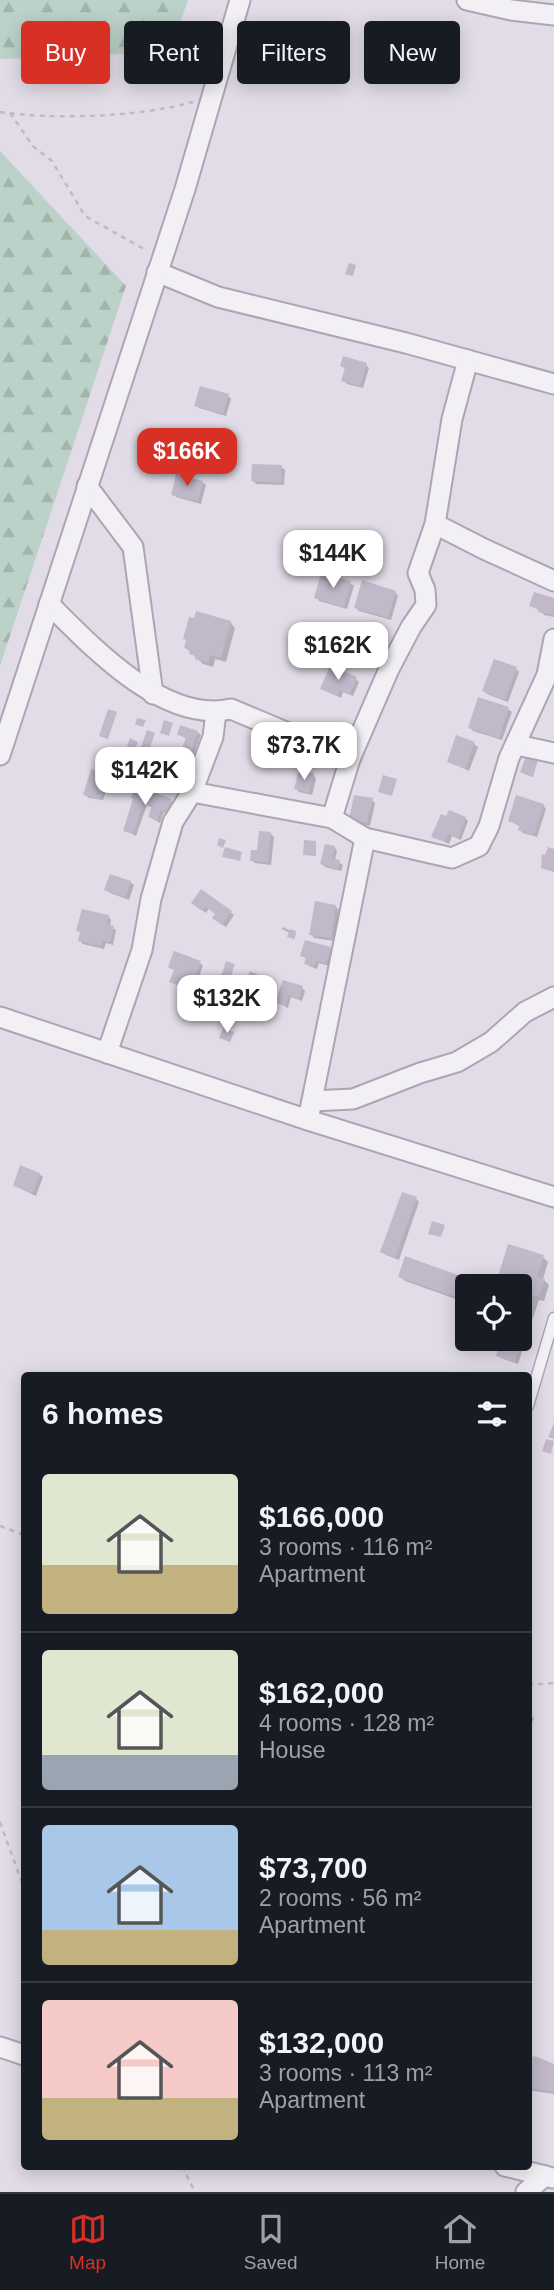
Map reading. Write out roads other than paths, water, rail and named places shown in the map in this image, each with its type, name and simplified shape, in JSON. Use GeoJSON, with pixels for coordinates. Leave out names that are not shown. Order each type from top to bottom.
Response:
{"type":"FeatureCollection","features":[{"type":"Feature","properties":{"kind":"street"},"geometry":{"type":"LineString","coordinates":[[0,755],[213,97],[240,0]]}},
{"type":"Feature","properties":{"kind":"street"},"geometry":{"type":"LineString","coordinates":[[467,0],[511,10],[554,15]]}},
{"type":"Feature","properties":{"kind":"street"},"geometry":{"type":"LineString","coordinates":[[159,265],[218,297],[406,342],[551,381]]}},
{"type":"Feature","properties":{"kind":"street"},"geometry":{"type":"LineString","coordinates":[[332,818],[350,759],[389,669],[426,605],[425,590],[418,573],[435,524],[452,419],[468,360]]}},
{"type":"Feature","properties":{"kind":"street"},"geometry":{"type":"LineString","coordinates":[[87,486],[133,547],[153,694]]}},
{"type":"Feature","properties":{"kind":"street"},"geometry":{"type":"LineString","coordinates":[[435,524],[554,581]]}},
{"type":"Feature","properties":{"kind":"street"},"geometry":{"type":"LineString","coordinates":[[49,604],[96,650],[153,694],[197,709],[216,712],[231,709],[350,759]]}},
{"type":"Feature","properties":{"kind":"street"},"geometry":{"type":"LineString","coordinates":[[192,792],[332,818],[365,838],[452,858],[479,846],[489,826],[509,758],[547,675],[554,639]]}},
{"type":"Feature","properties":{"kind":"street"},"geometry":{"type":"LineString","coordinates":[[107,1052],[142,950],[151,900],[173,821],[192,792],[213,737],[216,712]]}},
{"type":"Feature","properties":{"kind":"street"},"geometry":{"type":"LineString","coordinates":[[517,745],[554,753]]}},
{"type":"Feature","properties":{"kind":"street"},"geometry":{"type":"LineString","coordinates":[[308,1120],[365,838]]}},
{"type":"Feature","properties":{"kind":"street"},"geometry":{"type":"LineString","coordinates":[[312,1101],[353,1099],[457,1062],[491,1042],[526,1012],[554,997]]}},
{"type":"Feature","properties":{"kind":"street"},"geometry":{"type":"LineString","coordinates":[[0,1017],[308,1120],[554,1197]]}},
{"type":"Feature","properties":{"kind":"street"},"geometry":{"type":"LineString","coordinates":[[0,2047],[21,2053]]}},
{"type":"Feature","properties":{"kind":"street"},"geometry":{"type":"LineString","coordinates":[[521,2170],[549,2177]]}},
{"type":"Feature","properties":{"kind":"street"},"geometry":{"type":"LineString","coordinates":[[526,2192],[549,2177]]}},
{"type":"Feature","properties":{"kind":"lane"},"geometry":{"type":"LineString","coordinates":[[532,1392],[554,1318]]}}]}
